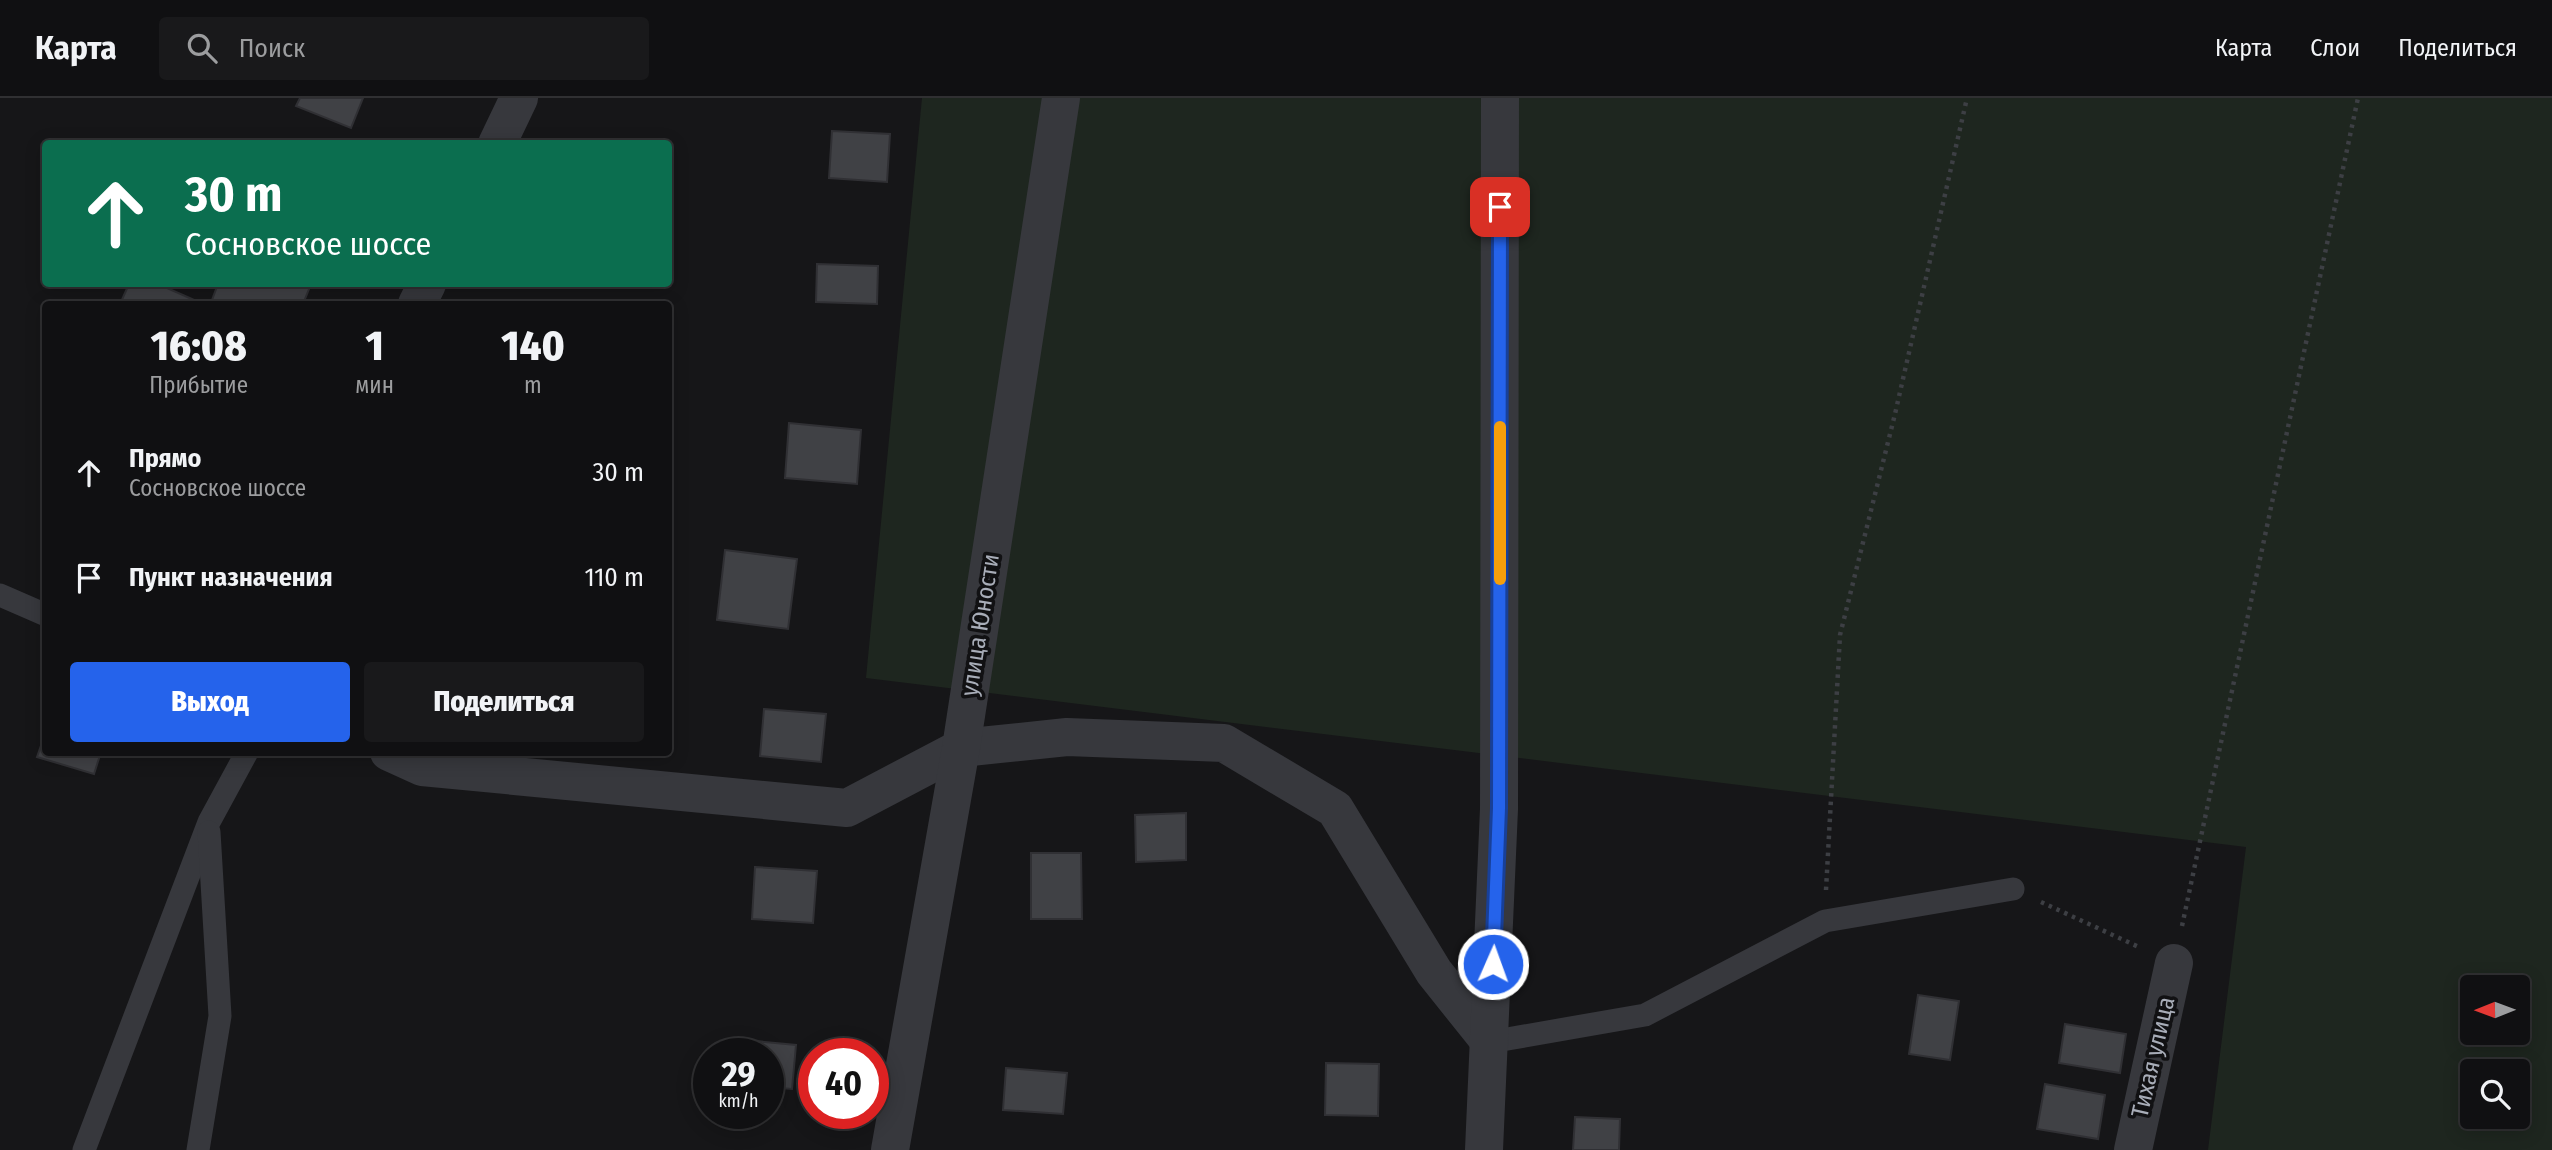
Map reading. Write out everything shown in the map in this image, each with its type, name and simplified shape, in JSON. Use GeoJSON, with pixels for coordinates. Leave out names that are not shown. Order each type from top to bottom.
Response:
{"type":"FeatureCollection","features":[{"type":"Feature","properties":{"kind":"street"},"geometry":{"type":"LineString","coordinates":[[499,140],[519,98]]}},
{"type":"Feature","properties":{"kind":"street","name":"улица Юности"},"geometry":{"type":"LineString","coordinates":[[890,1150],[961,748],[1061,98]]}},
{"type":"Feature","properties":{"kind":"street"},"geometry":{"type":"LineString","coordinates":[[1484,1150],[1499,808],[1500,98]]}},
{"type":"Feature","properties":{"kind":"street"},"geometry":{"type":"LineString","coordinates":[[398,756],[422,767],[848,808],[961,748],[1067,737],[1224,743],[1335,809],[1434,972],[1490,1042]]}},
{"type":"Feature","properties":{"kind":"street","name":"Тихая улица"},"geometry":{"type":"LineString","coordinates":[[2133,1150],[2174,963]]}},
{"type":"Feature","properties":{"kind":"lane"},"geometry":{"type":"LineString","coordinates":[[0,595],[42,613]]}},
{"type":"Feature","properties":{"kind":"lane"},"geometry":{"type":"LineString","coordinates":[[84,1150],[209,821],[245,756]]}},
{"type":"Feature","properties":{"kind":"lane"},"geometry":{"type":"LineString","coordinates":[[198,1150],[220,1016],[209,821]]}},
{"type":"Feature","properties":{"kind":"lane"},"geometry":{"type":"LineString","coordinates":[[1490,1042],[1645,1015],[1825,921],[2013,889]]}},
{"type":"Feature","properties":{"kind":"path"},"geometry":{"type":"LineString","coordinates":[[1825,921],[1840,635],[1895,414],[1967,98]]}},
{"type":"Feature","properties":{"kind":"path"},"geometry":{"type":"LineString","coordinates":[[2013,889],[2174,963],[2358,98]]}},
{"type":"Feature","properties":{"kind":"shaded area"},"geometry":{"type":"Polygon","coordinates":[[[922,98],[2552,98],[2552,1150],[2208,1150],[2246,847],[866,678],[922,98]]]}},
{"type":"Feature","properties":{"kind":"building"},"geometry":{"type":"Polygon","coordinates":[[[300,98],[363,98],[351,128],[296,106],[300,98]]]}},
{"type":"Feature","properties":{"kind":"building"},"geometry":{"type":"Polygon","coordinates":[[[832,131],[890,134],[887,182],[829,178],[832,131]]]}},
{"type":"Feature","properties":{"kind":"building"},"geometry":{"type":"Polygon","coordinates":[[[817,264],[878,266],[877,304],[816,302],[817,264]]]}},
{"type":"Feature","properties":{"kind":"building"},"geometry":{"type":"Polygon","coordinates":[[[128,287],[165,287],[196,301],[121,301],[128,287]]]}},
{"type":"Feature","properties":{"kind":"building"},"geometry":{"type":"Polygon","coordinates":[[[217,287],[310,287],[304,301],[212,300],[217,287]]]}},
{"type":"Feature","properties":{"kind":"building"},"geometry":{"type":"Polygon","coordinates":[[[789,423],[861,430],[857,484],[785,478],[789,423]]]}},
{"type":"Feature","properties":{"kind":"building"},"geometry":{"type":"Polygon","coordinates":[[[725,550],[797,559],[788,629],[717,620],[725,550]]]}},
{"type":"Feature","properties":{"kind":"building"},"geometry":{"type":"Polygon","coordinates":[[[764,709],[826,714],[821,762],[760,756],[764,709]]]}},
{"type":"Feature","properties":{"kind":"building"},"geometry":{"type":"Polygon","coordinates":[[[42,743],[42,756],[100,756],[94,774],[37,757],[42,743]]]}},
{"type":"Feature","properties":{"kind":"building"},"geometry":{"type":"Polygon","coordinates":[[[1186,813],[1186,860],[1136,862],[1135,815],[1186,813]]]}},
{"type":"Feature","properties":{"kind":"building"},"geometry":{"type":"Polygon","coordinates":[[[1031,853],[1081,853],[1082,919],[1031,919],[1031,853]]]}},
{"type":"Feature","properties":{"kind":"building"},"geometry":{"type":"Polygon","coordinates":[[[755,867],[817,871],[813,923],[752,919],[755,867]]]}},
{"type":"Feature","properties":{"kind":"building"},"geometry":{"type":"Polygon","coordinates":[[[1918,995],[1959,1001],[1950,1060],[1909,1054],[1918,995]]]}},
{"type":"Feature","properties":{"kind":"building"},"geometry":{"type":"Polygon","coordinates":[[[2065,1024],[2126,1034],[2120,1073],[2059,1063],[2065,1024]]]}},
{"type":"Feature","properties":{"kind":"building"},"geometry":{"type":"Polygon","coordinates":[[[784,1044],[796,1045],[792,1089],[784,1088],[784,1044]]]}},
{"type":"Feature","properties":{"kind":"building"},"geometry":{"type":"Polygon","coordinates":[[[1326,1063],[1379,1064],[1378,1116],[1325,1115],[1326,1063]]]}},
{"type":"Feature","properties":{"kind":"building"},"geometry":{"type":"Polygon","coordinates":[[[1006,1068],[1067,1073],[1063,1114],[1003,1110],[1006,1068]]]}},
{"type":"Feature","properties":{"kind":"building"},"geometry":{"type":"Polygon","coordinates":[[[2045,1084],[2105,1095],[2098,1139],[2037,1129],[2045,1084]]]}},
{"type":"Feature","properties":{"kind":"building"},"geometry":{"type":"Polygon","coordinates":[[[1575,1117],[1620,1119],[1619,1150],[1573,1150],[1575,1117]]]}},
{"type":"Feature","properties":{"kind":"slow traffic"},"geometry":{"type":"LineString","coordinates":[[1500,427],[1500,579]]}},
{"type":"Feature","properties":{"kind":"route"},"geometry":{"type":"LineString","coordinates":[[1493,964],[1499,808],[1500,207]]}}]}
